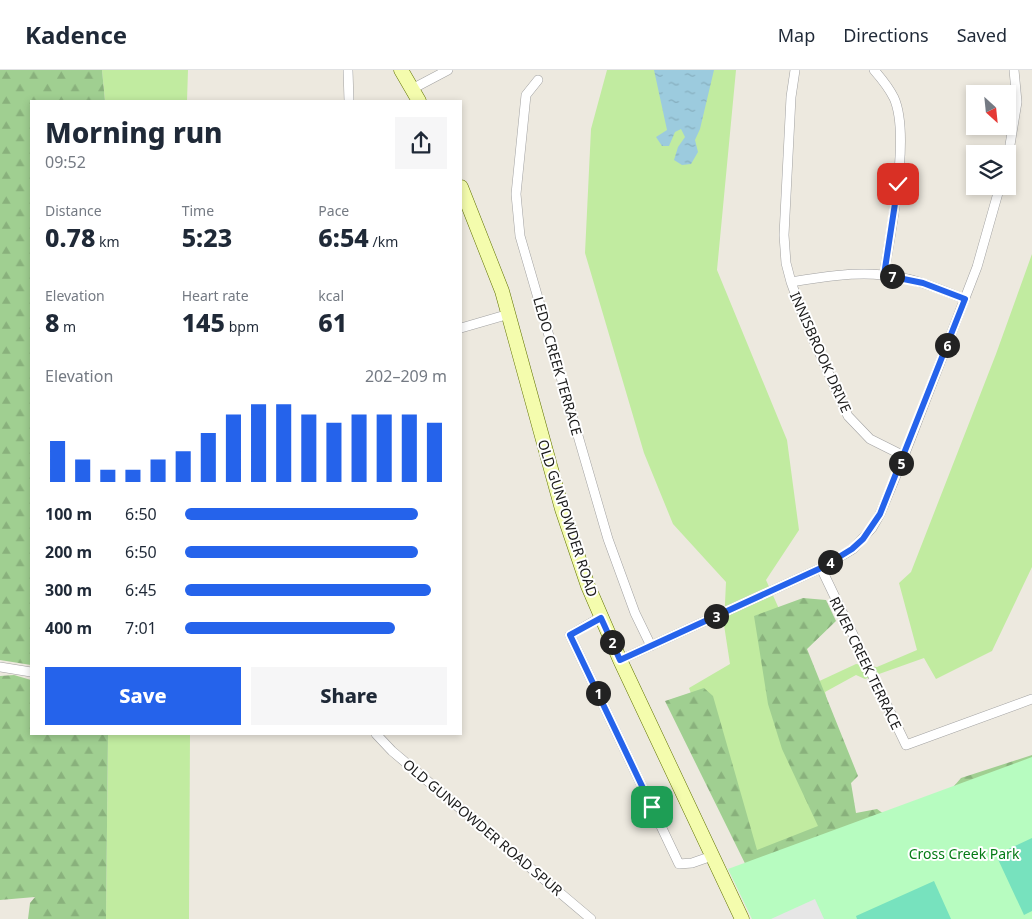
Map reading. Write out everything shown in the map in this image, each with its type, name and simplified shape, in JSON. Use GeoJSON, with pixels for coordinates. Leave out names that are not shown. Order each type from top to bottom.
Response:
{"type":"FeatureCollection","features":[{"type":"Feature","properties":{"kind":"main road"},"geometry":{"type":"LineString","coordinates":[[401,70],[418,100]]}},
{"type":"Feature","properties":{"kind":"main road","name":"OLD GUNPOWDER ROAD"},"geometry":{"type":"LineString","coordinates":[[462,189],[489,255],[509,314],[562,509],[601,618],[742,919]]}},
{"type":"Feature","properties":{"kind":"street"},"geometry":{"type":"LineString","coordinates":[[348,70],[349,100]]}},
{"type":"Feature","properties":{"kind":"street"},"geometry":{"type":"LineString","coordinates":[[412,89],[448,70]]}},
{"type":"Feature","properties":{"kind":"street","name":"INNISBROOK DRIVE"},"geometry":{"type":"LineString","coordinates":[[795,70],[791,97],[784,235],[786,263],[791,282],[805,321],[848,416],[870,439],[904,456]]}},
{"type":"Feature","properties":{"kind":"street"},"geometry":{"type":"LineString","coordinates":[[874,70],[894,99],[900,124],[898,184],[884,275]]}},
{"type":"Feature","properties":{"kind":"street"},"geometry":{"type":"LineString","coordinates":[[1010,145],[1017,102],[1014,70]]}},
{"type":"Feature","properties":{"kind":"street","name":"LEDO CREEK TERRACE"},"geometry":{"type":"LineString","coordinates":[[538,80],[526,96],[516,194],[520,236],[608,539],[635,614],[651,646]]}},
{"type":"Feature","properties":{"kind":"street"},"geometry":{"type":"LineString","coordinates":[[620,660],[821,568],[852,549],[872,528],[880,514],[904,456],[965,299],[977,267],[997,195]]}},
{"type":"Feature","properties":{"kind":"street"},"geometry":{"type":"LineString","coordinates":[[791,282],[841,275],[884,275],[923,283],[965,299]]}},
{"type":"Feature","properties":{"kind":"street"},"geometry":{"type":"LineString","coordinates":[[462,328],[509,314]]}},
{"type":"Feature","properties":{"kind":"street","name":"RIVER CREEK TERRACE"},"geometry":{"type":"LineString","coordinates":[[821,568],[906,745],[1032,698]]}},
{"type":"Feature","properties":{"kind":"street"},"geometry":{"type":"LineString","coordinates":[[601,618],[570,635],[574,644],[679,864],[692,863],[712,856]]}},
{"type":"Feature","properties":{"kind":"street"},"geometry":{"type":"LineString","coordinates":[[0,667],[30,672]]}},
{"type":"Feature","properties":{"kind":"street","name":"OLD GUNPOWDER ROAD SPUR"},"geometry":{"type":"LineString","coordinates":[[377,735],[392,751],[591,919]]}},
{"type":"Feature","properties":{"kind":"green space"},"geometry":{"type":"Polygon","coordinates":[[[0,70],[102,70],[105,100],[30,100],[30,665],[0,660],[0,70]]]}},
{"type":"Feature","properties":{"kind":"green space"},"geometry":{"type":"Polygon","coordinates":[[[102,70],[188,70],[187,100],[105,100],[102,70]]]}},
{"type":"Feature","properties":{"kind":"green space"},"geometry":{"type":"Polygon","coordinates":[[[607,70],[736,70],[717,270],[787,440],[799,530],[766,580],[813,684],[856,664],[877,667],[917,650],[899,583],[911,572],[996,354],[1032,254],[1032,567],[992,651],[936,679],[924,658],[865,679],[856,675],[825,692],[856,830],[756,873],[689,688],[730,664],[724,625],[726,582],[673,524],[644,453],[585,253],[591,129],[607,70]]]}},
{"type":"Feature","properties":{"kind":"green space"},"geometry":{"type":"Polygon","coordinates":[[[803,598],[826,600],[836,621],[807,649],[858,776],[851,783],[856,813],[877,809],[895,822],[935,808],[961,778],[1032,755],[1032,814],[764,902],[665,701],[704,688],[713,696],[757,850],[818,826],[782,749],[768,704],[754,616],[803,598]]]}},
{"type":"Feature","properties":{"kind":"green space"},"geometry":{"type":"Polygon","coordinates":[[[14,675],[30,680],[30,735],[108,735],[106,919],[28,919],[30,903],[35,897],[0,900],[0,676],[14,675]]]}},
{"type":"Feature","properties":{"kind":"green space"},"geometry":{"type":"Polygon","coordinates":[[[108,735],[190,735],[189,919],[106,919],[108,735]]]}},
{"type":"Feature","properties":{"kind":"green space","name":"Cross Creek Park"},"geometry":{"type":"Polygon","coordinates":[[[1032,757],[1032,919],[752,919],[728,869],[1032,757]]]}},
{"type":"Feature","properties":{"kind":"green space"},"geometry":{"type":"Polygon","coordinates":[[[1032,838],[1032,911],[1024,915],[996,855],[1032,838]]]}},
{"type":"Feature","properties":{"kind":"green space"},"geometry":{"type":"Polygon","coordinates":[[[934,881],[951,919],[857,919],[856,916],[934,881]]]}},
{"type":"Feature","properties":{"kind":"shaded area"},"geometry":{"type":"Polygon","coordinates":[[[815,899],[824,919],[771,919],[815,899]]]}},
{"type":"Feature","properties":{"kind":"water"},"geometry":{"type":"Polygon","coordinates":[[[654,70],[714,70],[700,129],[695,140],[698,152],[691,164],[682,165],[674,160],[678,147],[685,137],[681,129],[675,132],[669,146],[662,146],[656,137],[667,130],[654,70]]]}},
{"type":"Feature","properties":{"kind":"route"},"geometry":{"type":"LineString","coordinates":[[652,807],[570,635],[601,618],[620,660],[821,568],[852,549],[872,528],[880,514],[904,456],[965,299],[923,283],[884,275],[898,184]]}}]}
